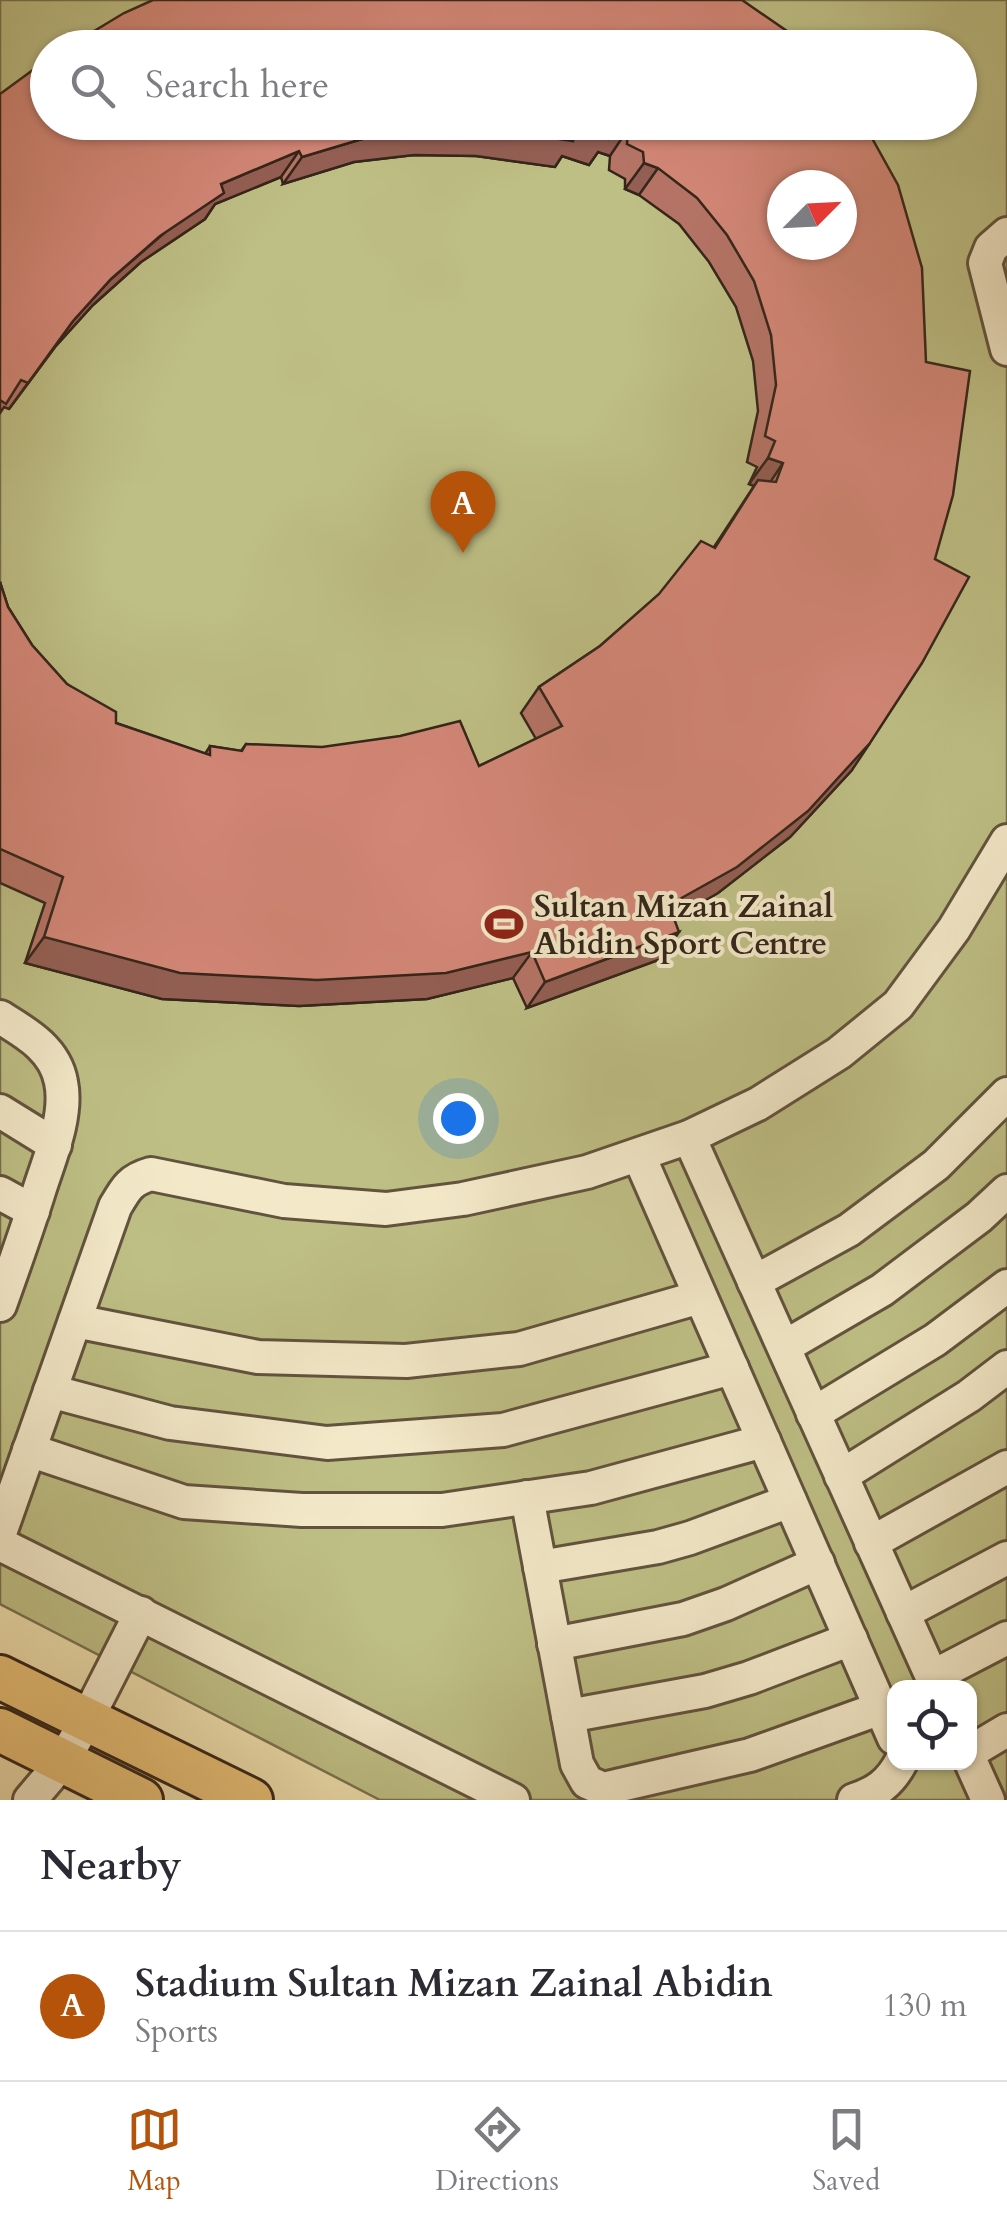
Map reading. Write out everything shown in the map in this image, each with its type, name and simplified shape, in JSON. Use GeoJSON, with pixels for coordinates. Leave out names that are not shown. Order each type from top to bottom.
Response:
{"type":"FeatureCollection","features":[{"type":"Feature","properties":{"kind":"main road"},"geometry":{"type":"LineString","coordinates":[[0,1677],[251,1800]]}},
{"type":"Feature","properties":{"kind":"main road"},"geometry":{"type":"LineString","coordinates":[[0,1730],[142,1800]]}},
{"type":"Feature","properties":{"kind":"street"},"geometry":{"type":"LineString","coordinates":[[1007,234],[991,248],[985,264],[1007,349]]}},
{"type":"Feature","properties":{"kind":"street"},"geometry":{"type":"LineString","coordinates":[[0,1533],[116,1207],[136,1178],[152,1174],[284,1201],[386,1209],[463,1199],[587,1172],[689,1137],[758,1104],[806,1074],[898,1005],[954,929],[1007,842]]}},
{"type":"Feature","properties":{"kind":"street"},"geometry":{"type":"LineString","coordinates":[[0,1017],[48,1051],[61,1082],[61,1114],[54,1145],[0,1305]]}},
{"type":"Feature","properties":{"kind":"street"},"geometry":{"type":"LineString","coordinates":[[754,1282],[850,1230],[936,1164],[1007,1094]]}},
{"type":"Feature","properties":{"kind":"street"},"geometry":{"type":"LineString","coordinates":[[0,1111],[54,1145]]}},
{"type":"Feature","properties":{"kind":"street"},"geometry":{"type":"LineString","coordinates":[[689,1137],[933,1680]]}},
{"type":"Feature","properties":{"kind":"street"},"geometry":{"type":"LineString","coordinates":[[639,1156],[887,1720]]}},
{"type":"Feature","properties":{"kind":"street"},"geometry":{"type":"LineString","coordinates":[[0,1192],[33,1211]]}},
{"type":"Feature","properties":{"kind":"street"},"geometry":{"type":"LineString","coordinates":[[784,1347],[882,1290],[1007,1192]]}},
{"type":"Feature","properties":{"kind":"street"},"geometry":{"type":"LineString","coordinates":[[813,1414],[935,1340],[1007,1286]]}},
{"type":"Feature","properties":{"kind":"street"},"geometry":{"type":"LineString","coordinates":[[75,1320],[258,1356],[406,1361],[519,1349],[700,1296]]}},
{"type":"Feature","properties":{"kind":"street"},"geometry":{"type":"LineString","coordinates":[[841,1476],[969,1396],[1007,1367]]}},
{"type":"Feature","properties":{"kind":"street"},"geometry":{"type":"LineString","coordinates":[[50,1391],[170,1424],[327,1442],[504,1430],[732,1368]]}},
{"type":"Feature","properties":{"kind":"street"},"geometry":{"type":"LineString","coordinates":[[29,1450],[184,1502],[302,1510],[442,1510],[591,1488],[764,1441]]}},
{"type":"Feature","properties":{"kind":"street"},"geometry":{"type":"LineString","coordinates":[[871,1543],[1007,1467]]}},
{"type":"Feature","properties":{"kind":"street"},"geometry":{"type":"LineString","coordinates":[[527,1498],[577,1764],[587,1782],[603,1789],[750,1756],[882,1708]]}},
{"type":"Feature","properties":{"kind":"street"},"geometry":{"type":"LineString","coordinates":[[540,1567],[658,1547],[790,1501]]}},
{"type":"Feature","properties":{"kind":"street"},"geometry":{"type":"LineString","coordinates":[[0,1544],[513,1800]]}},
{"type":"Feature","properties":{"kind":"street"},"geometry":{"type":"LineString","coordinates":[[903,1613],[1007,1558]]}},
{"type":"Feature","properties":{"kind":"street"},"geometry":{"type":"LineString","coordinates":[[554,1644],[683,1619],[818,1564]]}},
{"type":"Feature","properties":{"kind":"street"},"geometry":{"type":"LineString","coordinates":[[30,1800],[63,1760],[141,1613]]}},
{"type":"Feature","properties":{"kind":"street"},"geometry":{"type":"LineString","coordinates":[[937,1680],[1007,1638]]}},
{"type":"Feature","properties":{"kind":"street"},"geometry":{"type":"LineString","coordinates":[[568,1716],[706,1691],[851,1639]]}},
{"type":"Feature","properties":{"kind":"street"},"geometry":{"type":"LineString","coordinates":[[977,1748],[1007,1730]]}},
{"type":"Feature","properties":{"kind":"street"},"geometry":{"type":"LineString","coordinates":[[854,1800],[868,1796],[891,1780],[897,1770]]}},
{"type":"Feature","properties":{"kind":"street"},"geometry":{"type":"LineString","coordinates":[[974,1770],[988,1800]]}},
{"type":"Feature","properties":{"kind":"green space","name":"Sultan Mizan Zainal Abidin Sport Centre"},"geometry":{"type":"Polygon","coordinates":[[[0,0],[1007,0],[1007,1800],[380,1800],[0,1604],[0,0]]]}},
{"type":"Feature","properties":{"kind":"building"},"geometry":{"type":"Polygon","coordinates":[[[153,0],[742,0],[785,30],[96,30],[153,0]]]}},
{"type":"Feature","properties":{"kind":"building"},"geometry":{"type":"Polygon","coordinates":[[[30,72],[30,140],[359,140],[302,157],[299,151],[221,184],[224,193],[160,236],[111,279],[73,321],[28,383],[21,380],[6,404],[0,400],[0,94],[30,72]]]}},
{"type":"Feature","properties":{"kind":"building"},"geometry":{"type":"Polygon","coordinates":[[[627,140],[873,140],[898,185],[922,268],[926,362],[970,371],[953,495],[935,559],[969,577],[922,663],[870,743],[808,811],[737,867],[669,905],[679,932],[545,982],[532,952],[446,973],[317,980],[180,973],[44,937],[63,877],[0,849],[0,582],[8,607],[32,645],[67,684],[116,712],[116,723],[210,755],[210,746],[242,751],[246,744],[322,747],[400,736],[460,721],[479,766],[562,726],[539,687],[600,646],[659,594],[701,541],[715,548],[758,480],[776,482],[783,463],[768,458],[775,441],[765,436],[776,385],[771,335],[754,281],[727,235],[697,198],[658,168],[644,163],[643,152],[627,144],[627,140]]]}},
{"type":"Feature","properties":{"kind":"place","name":"Stadium Sultan Mizan Zainal Abidin"},"geometry":{"type":"Point","coordinates":[463,553]}},
{"type":"Feature","properties":{"kind":"place","name":"Sultan Mizan Zainal Abidin Sport Centre"},"geometry":{"type":"Point","coordinates":[504,924]}}]}
